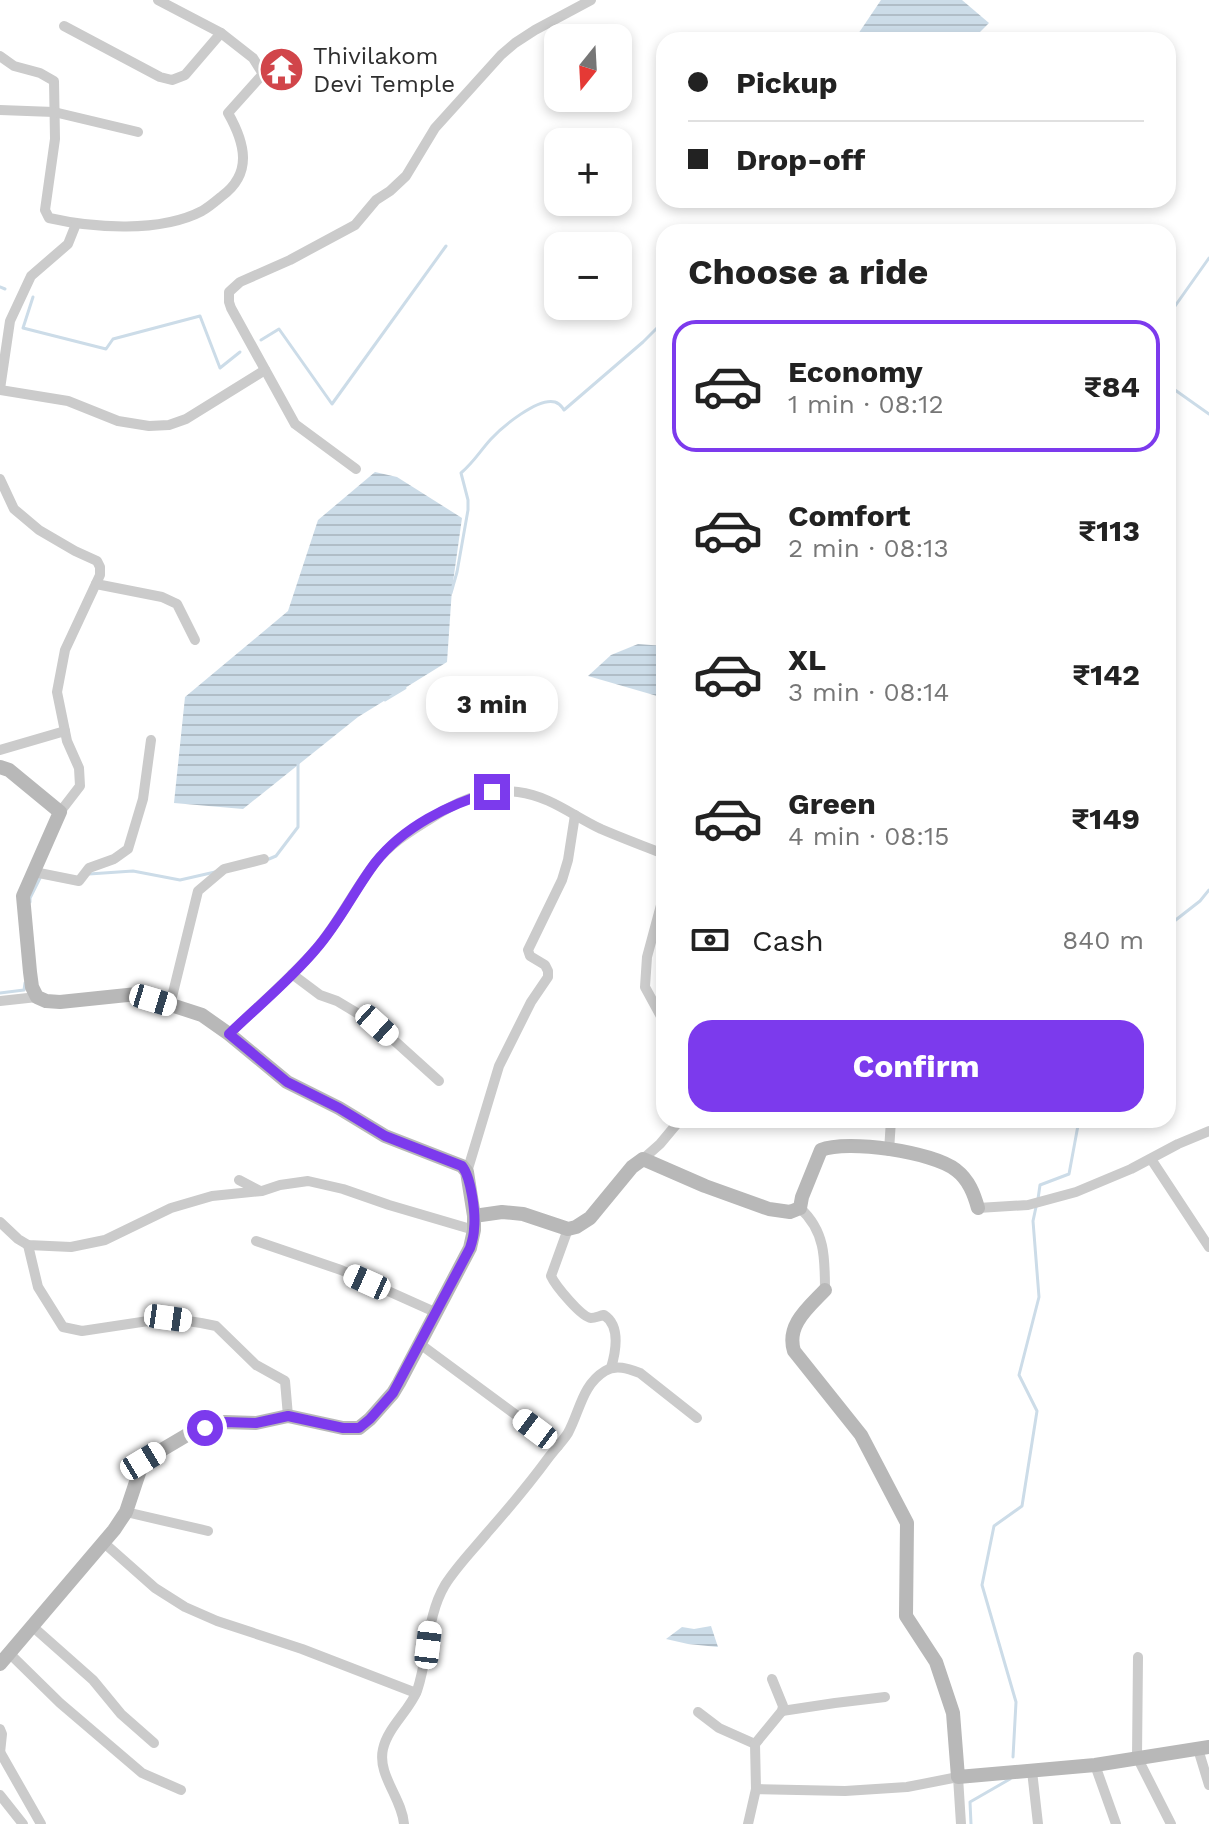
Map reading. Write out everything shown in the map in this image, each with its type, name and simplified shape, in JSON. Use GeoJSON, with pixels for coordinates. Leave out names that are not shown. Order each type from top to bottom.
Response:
{"type":"FeatureCollection","features":[{"type":"Feature","properties":{"kind":"street"},"geometry":{"type":"LineString","coordinates":[[0,56],[14,66],[40,73],[54,81],[55,139],[46,203],[49,218],[76,224],[153,225],[202,211],[235,185],[242,172],[241,141],[228,113],[263,74],[253,58],[221,33],[158,0]]}},
{"type":"Feature","properties":{"kind":"street"},"geometry":{"type":"LineString","coordinates":[[356,469],[295,424],[229,302],[229,292],[240,282],[290,260],[355,225],[376,200],[406,176],[435,128],[501,55],[535,30],[591,0]]}},
{"type":"Feature","properties":{"kind":"street"},"geometry":{"type":"LineString","coordinates":[[64,26],[160,77],[172,80],[185,75],[221,33]]}},
{"type":"Feature","properties":{"kind":"street"},"geometry":{"type":"LineString","coordinates":[[0,110],[54,112],[138,132]]}},
{"type":"Feature","properties":{"kind":"street"},"geometry":{"type":"LineString","coordinates":[[76,224],[68,244],[31,276],[10,321],[0,389],[68,401],[118,421],[149,426],[169,425],[186,419],[265,370]]}},
{"type":"Feature","properties":{"kind":"street"},"geometry":{"type":"LineString","coordinates":[[0,479],[14,509],[39,530],[97,561],[100,567],[100,575],[65,650],[57,692],[67,741],[79,768],[80,786],[60,812],[23,896],[32,987],[37,997]]}},
{"type":"Feature","properties":{"kind":"street"},"geometry":{"type":"LineString","coordinates":[[96,584],[162,597],[177,604],[195,640]]}},
{"type":"Feature","properties":{"kind":"street"},"geometry":{"type":"LineString","coordinates":[[0,750],[65,731]]}},
{"type":"Feature","properties":{"kind":"street"},"geometry":{"type":"LineString","coordinates":[[34,872],[79,881],[89,868],[114,859],[128,849],[143,799],[151,740]]}},
{"type":"Feature","properties":{"kind":"street"},"geometry":{"type":"LineString","coordinates":[[0,767],[9,770],[60,812]]}},
{"type":"Feature","properties":{"kind":"street"},"geometry":{"type":"LineString","coordinates":[[229,1034],[317,948],[388,848],[416,826],[463,800],[492,792],[534,795],[555,802],[600,828],[656,851]]}},
{"type":"Feature","properties":{"kind":"street"},"geometry":{"type":"LineString","coordinates":[[181,1790],[142,1773],[5,1659],[114,1530],[126,1512],[143,1461],[187,1435],[224,1422],[256,1423],[288,1416],[343,1428],[359,1428],[393,1393],[470,1248],[474,1223],[467,1172],[499,1066],[531,1002],[548,977],[545,965],[530,956],[528,950],[562,880],[575,815]]}},
{"type":"Feature","properties":{"kind":"street"},"geometry":{"type":"LineString","coordinates":[[170,1005],[198,891],[224,869],[264,859]]}},
{"type":"Feature","properties":{"kind":"street"},"geometry":{"type":"LineString","coordinates":[[656,924],[645,979],[645,987],[656,1007]]}},
{"type":"Feature","properties":{"kind":"street"},"geometry":{"type":"LineString","coordinates":[[292,974],[320,995],[337,1001],[377,1025],[439,1081]]}},
{"type":"Feature","properties":{"kind":"street"},"geometry":{"type":"LineString","coordinates":[[0,1001],[37,997],[60,1002],[137,994],[202,1015],[287,1082],[385,1136],[462,1166],[467,1172]]}},
{"type":"Feature","properties":{"kind":"street"},"geometry":{"type":"LineString","coordinates":[[0,1222],[28,1245],[71,1247],[105,1240],[171,1208],[212,1196],[262,1191],[308,1181],[389,1205],[474,1223],[502,1212],[523,1214],[568,1229],[590,1218],[624,1176],[660,1144],[670,1128]]}},
{"type":"Feature","properties":{"kind":"street"},"geometry":{"type":"LineString","coordinates":[[889,1151],[890,1128]]}},
{"type":"Feature","properties":{"kind":"street"},"geometry":{"type":"LineString","coordinates":[[800,1208],[821,1150],[832,1146],[874,1147],[924,1155],[955,1169],[967,1181],[978,1208],[1031,1204],[1076,1192],[1209,1131]]}},
{"type":"Feature","properties":{"kind":"street"},"geometry":{"type":"LineString","coordinates":[[643,1159],[769,1209],[790,1212],[800,1208]]}},
{"type":"Feature","properties":{"kind":"street"},"geometry":{"type":"LineString","coordinates":[[1151,1159],[1209,1247]]}},
{"type":"Feature","properties":{"kind":"street"},"geometry":{"type":"LineString","coordinates":[[239,1180],[262,1191]]}},
{"type":"Feature","properties":{"kind":"street"},"geometry":{"type":"LineString","coordinates":[[800,1208],[816,1227],[822,1246],[825,1290],[793,1328],[791,1341],[794,1351],[861,1435],[907,1523],[906,1616],[936,1662],[953,1713],[961,1824]]}},
{"type":"Feature","properties":{"kind":"street"},"geometry":{"type":"LineString","coordinates":[[568,1229],[551,1276],[586,1316],[604,1315],[610,1318],[616,1343],[611,1368]]}},
{"type":"Feature","properties":{"kind":"street"},"geometry":{"type":"LineString","coordinates":[[256,1241],[341,1270],[437,1313]]}},
{"type":"Feature","properties":{"kind":"street"},"geometry":{"type":"LineString","coordinates":[[28,1245],[38,1287],[63,1327],[82,1331],[168,1318],[216,1326],[256,1365],[285,1381],[288,1416]]}},
{"type":"Feature","properties":{"kind":"street"},"geometry":{"type":"LineString","coordinates":[[420,1344],[558,1446]]}},
{"type":"Feature","properties":{"kind":"street"},"geometry":{"type":"LineString","coordinates":[[404,1824],[403,1813],[384,1771],[382,1751],[416,1693],[431,1619],[445,1586],[568,1433],[592,1381],[611,1368],[629,1369],[640,1373],[697,1418]]}},
{"type":"Feature","properties":{"kind":"street"},"geometry":{"type":"LineString","coordinates":[[126,1512],[208,1531]]}},
{"type":"Feature","properties":{"kind":"street"},"geometry":{"type":"LineString","coordinates":[[103,1542],[155,1588],[185,1607],[416,1693]]}},
{"type":"Feature","properties":{"kind":"street"},"geometry":{"type":"LineString","coordinates":[[32,1626],[93,1680],[121,1714],[154,1743]]}},
{"type":"Feature","properties":{"kind":"street"},"geometry":{"type":"LineString","coordinates":[[1138,1657],[1137,1757],[1171,1824]]}},
{"type":"Feature","properties":{"kind":"street"},"geometry":{"type":"LineString","coordinates":[[748,1824],[756,1789],[755,1744],[783,1706],[772,1679]]}},
{"type":"Feature","properties":{"kind":"street"},"geometry":{"type":"LineString","coordinates":[[782,1711],[885,1697]]}},
{"type":"Feature","properties":{"kind":"street"},"geometry":{"type":"LineString","coordinates":[[698,1712],[719,1728],[755,1744]]}},
{"type":"Feature","properties":{"kind":"street"},"geometry":{"type":"LineString","coordinates":[[0,1729],[0,1753],[41,1824]]}},
{"type":"Feature","properties":{"kind":"street"},"geometry":{"type":"LineString","coordinates":[[756,1789],[845,1791],[907,1787],[958,1777],[1095,1765],[1204,1748],[1209,1785]]}},
{"type":"Feature","properties":{"kind":"street"},"geometry":{"type":"LineString","coordinates":[[1095,1765],[1116,1824]]}},
{"type":"Feature","properties":{"kind":"street"},"geometry":{"type":"LineString","coordinates":[[1032,1771],[1038,1824]]}},
{"type":"Feature","properties":{"kind":"street"},"geometry":{"type":"LineString","coordinates":[[0,1795],[23,1824]]}},
{"type":"Feature","properties":{"kind":"water"},"geometry":{"type":"Polygon","coordinates":[[[881,0],[962,0],[989,23],[980,32],[859,32],[881,0]]]}},
{"type":"Feature","properties":{"kind":"water"},"geometry":{"type":"Polygon","coordinates":[[[375,472],[397,477],[462,518],[452,589],[447,662],[358,717],[243,809],[174,803],[185,697],[288,611],[318,520],[375,472]]]}},
{"type":"Feature","properties":{"kind":"water"},"geometry":{"type":"Polygon","coordinates":[[[638,644],[656,645],[656,696],[588,676],[611,655],[638,644]]]}},
{"type":"Feature","properties":{"kind":"water"},"geometry":{"type":"Polygon","coordinates":[[[711,1626],[718,1647],[666,1639],[682,1627],[694,1629],[711,1626]]]}},
{"type":"Feature","properties":{"kind":"waterway"},"geometry":{"type":"LineString","coordinates":[[261,340],[279,329],[332,404],[446,246]]}},
{"type":"Feature","properties":{"kind":"waterway"},"geometry":{"type":"LineString","coordinates":[[1176,305],[1209,258]]}},
{"type":"Feature","properties":{"kind":"waterway"},"geometry":{"type":"LineString","coordinates":[[0,287],[5,289]]}},
{"type":"Feature","properties":{"kind":"waterway"},"geometry":{"type":"LineString","coordinates":[[33,297],[23,328],[106,349],[113,339],[200,316],[220,368],[240,352]]}},
{"type":"Feature","properties":{"kind":"waterway"},"geometry":{"type":"LineString","coordinates":[[451,593],[468,510],[461,473],[512,421],[530,408],[548,402],[555,402],[564,410],[656,329]]}},
{"type":"Feature","properties":{"kind":"waterway"},"geometry":{"type":"LineString","coordinates":[[1176,391],[1209,414]]}},
{"type":"Feature","properties":{"kind":"waterway"},"geometry":{"type":"LineString","coordinates":[[385,700],[405,688]]}},
{"type":"Feature","properties":{"kind":"waterway"},"geometry":{"type":"LineString","coordinates":[[269,859],[276,856],[298,827],[298,762]]}},
{"type":"Feature","properties":{"kind":"waterway"},"geometry":{"type":"LineString","coordinates":[[89,874],[133,871],[180,880],[215,872]]}},
{"type":"Feature","properties":{"kind":"waterway"},"geometry":{"type":"LineString","coordinates":[[30,902],[41,876]]}},
{"type":"Feature","properties":{"kind":"waterway"},"geometry":{"type":"LineString","coordinates":[[1176,920],[1209,890]]}},
{"type":"Feature","properties":{"kind":"waterway"},"geometry":{"type":"LineString","coordinates":[[0,993],[24,990],[25,983]]}},
{"type":"Feature","properties":{"kind":"waterway"},"geometry":{"type":"LineString","coordinates":[[1038,1199],[1040,1185],[1069,1174],[1078,1128]]}},
{"type":"Feature","properties":{"kind":"waterway"},"geometry":{"type":"LineString","coordinates":[[1013,1757],[1016,1702],[982,1585],[994,1526],[1022,1506],[1037,1411],[1019,1375],[1039,1297],[1033,1221],[1036,1207]]}},
{"type":"Feature","properties":{"kind":"waterway"},"geometry":{"type":"LineString","coordinates":[[971,1824],[970,1802],[1010,1779]]}},
{"type":"Feature","properties":{"kind":"place","name":"Thivilakom Devi Temple"},"geometry":{"type":"Point","coordinates":[282,70]}},
{"type":"Feature","properties":{"kind":"route"},"geometry":{"type":"LineString","coordinates":[[205,1428],[224,1422],[256,1423],[288,1416],[343,1428],[359,1428],[393,1393],[470,1248],[474,1216],[467,1172],[462,1166],[385,1136],[287,1082],[229,1034],[317,948],[388,848],[443,809],[492,792]]}}]}
